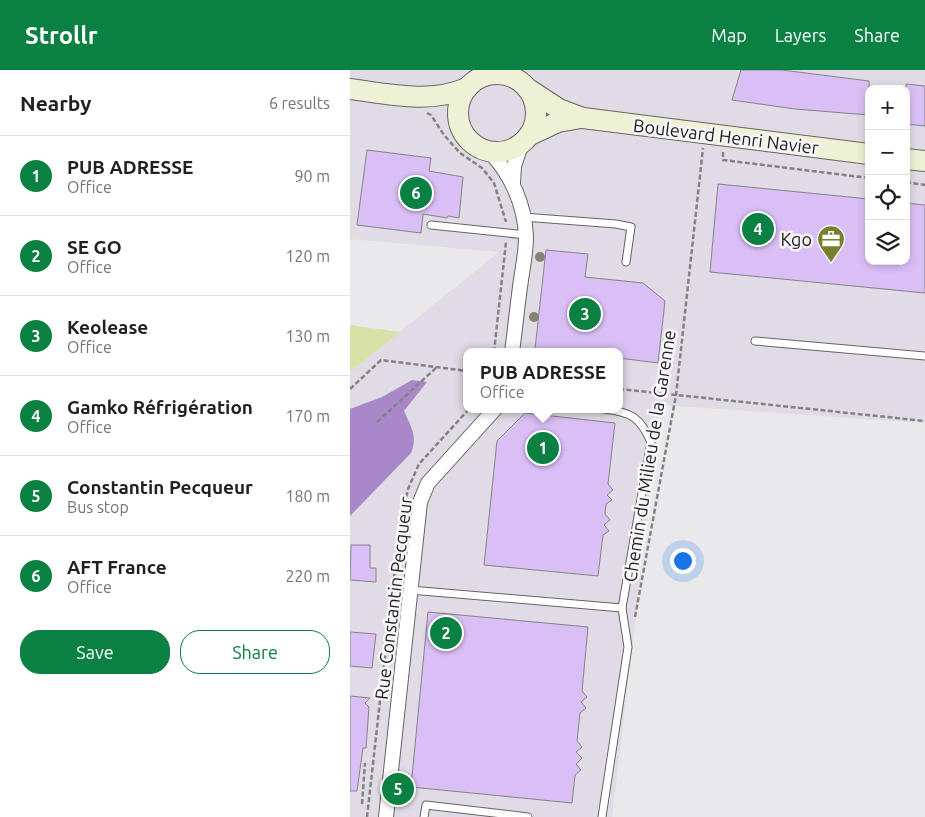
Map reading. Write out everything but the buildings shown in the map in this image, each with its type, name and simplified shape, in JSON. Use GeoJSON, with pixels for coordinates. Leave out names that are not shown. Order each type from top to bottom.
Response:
{"type":"FeatureCollection","features":[{"type":"Feature","properties":{"kind":"main road"},"geometry":{"type":"LineString","coordinates":[[350,89],[418,104],[438,96],[458,92],[480,77],[498,72],[523,82],[530,90],[537,109],[536,122],[525,140],[505,151],[489,151],[481,149],[468,139],[460,125],[441,107],[427,100],[418,104]]}},
{"type":"Feature","properties":{"kind":"main road"},"geometry":{"type":"LineString","coordinates":[[460,125],[458,106],[466,88]]}},
{"type":"Feature","properties":{"kind":"main road","name":"Boulevard Henri Navier"},"geometry":{"type":"LineString","coordinates":[[530,90],[559,110],[583,118],[865,154]]}},
{"type":"Feature","properties":{"kind":"main road","name":"Boulevard Henri Navier"},"geometry":{"type":"LineString","coordinates":[[525,140],[558,122],[583,118]]}},
{"type":"Feature","properties":{"kind":"main road"},"geometry":{"type":"LineString","coordinates":[[910,159],[925,161]]}},
{"type":"Feature","properties":{"kind":"street"},"geometry":{"type":"LineString","coordinates":[[512,183],[514,166],[525,140]]}},
{"type":"Feature","properties":{"kind":"street"},"geometry":{"type":"LineString","coordinates":[[489,151],[512,183],[523,217],[526,235],[512,348]]}},
{"type":"Feature","properties":{"kind":"street","name":"Rue Constantin Pecqueur"},"geometry":{"type":"LineString","coordinates":[[386,817],[420,502],[428,483],[491,413]]}},
{"type":"Feature","properties":{"kind":"lane"},"geometry":{"type":"LineString","coordinates":[[523,217],[616,224],[631,227],[626,262]]}},
{"type":"Feature","properties":{"kind":"lane"},"geometry":{"type":"LineString","coordinates":[[431,224],[526,235]]}},
{"type":"Feature","properties":{"kind":"lane"},"geometry":{"type":"LineString","coordinates":[[755,341],[925,356]]}},
{"type":"Feature","properties":{"kind":"lane"},"geometry":{"type":"LineString","coordinates":[[602,817],[628,647],[622,608],[651,442],[643,424],[623,411]]}},
{"type":"Feature","properties":{"kind":"lane"},"geometry":{"type":"LineString","coordinates":[[410,590],[622,608]]}},
{"type":"Feature","properties":{"kind":"lane"},"geometry":{"type":"LineString","coordinates":[[424,817],[426,805],[528,817]]}},
{"type":"Feature","properties":{"kind":"path"},"geometry":{"type":"LineString","coordinates":[[418,104],[431,115],[444,135],[460,153],[482,168],[494,184],[504,214],[508,233],[494,348]]}},
{"type":"Feature","properties":{"kind":"path","name":"Chemin du Milieu de la Garenne"},"geometry":{"type":"LineString","coordinates":[[633,624],[676,395],[705,134]]}},
{"type":"Feature","properties":{"kind":"path"},"geometry":{"type":"LineString","coordinates":[[725,137],[723,160],[865,178]]}},
{"type":"Feature","properties":{"kind":"path"},"geometry":{"type":"LineString","coordinates":[[910,183],[925,185]]}},
{"type":"Feature","properties":{"kind":"path"},"geometry":{"type":"LineString","coordinates":[[350,389],[381,360],[463,370]]}},
{"type":"Feature","properties":{"kind":"path"},"geometry":{"type":"LineString","coordinates":[[377,422],[437,367]]}},
{"type":"Feature","properties":{"kind":"path"},"geometry":{"type":"LineString","coordinates":[[623,389],[925,421]]}},
{"type":"Feature","properties":{"kind":"path"},"geometry":{"type":"LineString","coordinates":[[362,804],[365,763]]}},
{"type":"Feature","properties":{"kind":"shaded area"},"geometry":{"type":"Polygon","coordinates":[[[350,70],[925,70],[925,423],[661,405],[612,817],[350,817],[350,372],[499,252],[350,239],[350,70]]]}},
{"type":"Feature","properties":{"kind":"shaded area"},"geometry":{"type":"Polygon","coordinates":[[[412,380],[427,382],[404,411],[414,436],[411,453],[350,516],[350,409],[382,397],[412,380]]]}},
{"type":"Feature","properties":{"kind":"green space"},"geometry":{"type":"Polygon","coordinates":[[[350,325],[400,332],[350,372],[350,325]]]}},
{"type":"Feature","properties":{"kind":"place","name":"AFT France"},"geometry":{"type":"Point","coordinates":[416,193]}},
{"type":"Feature","properties":{"kind":"place","name":"Gamko Réfrigération"},"geometry":{"type":"Point","coordinates":[758,229]}},
{"type":"Feature","properties":{"kind":"place","name":"Kgo"},"geometry":{"type":"Point","coordinates":[831,263]}},
{"type":"Feature","properties":{"kind":"place","name":"Keolease"},"geometry":{"type":"Point","coordinates":[585,314]}},
{"type":"Feature","properties":{"kind":"place","name":"PUB ADRESSE"},"geometry":{"type":"Point","coordinates":[543,448]}},
{"type":"Feature","properties":{"kind":"place","name":"SE GO"},"geometry":{"type":"Point","coordinates":[446,633]}},
{"type":"Feature","properties":{"kind":"place","name":"Constantin Pecqueur"},"geometry":{"type":"Point","coordinates":[398,789]}}]}
